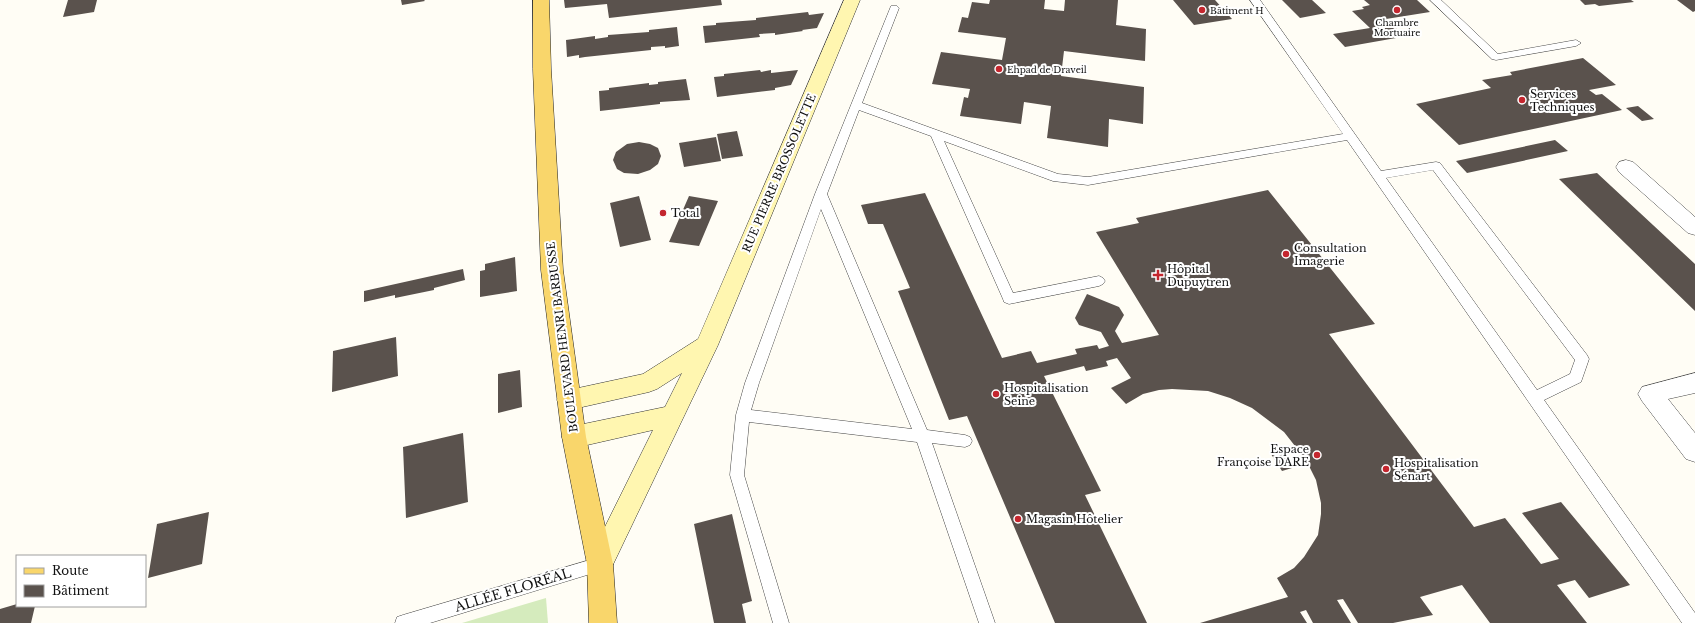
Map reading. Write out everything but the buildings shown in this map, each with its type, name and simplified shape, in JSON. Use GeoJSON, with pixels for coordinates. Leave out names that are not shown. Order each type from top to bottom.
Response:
{"type":"FeatureCollection","features":[{"type":"Feature","properties":{"kind":"main road","name":"BOULEVARD HENRI BARBUSSE"},"geometry":{"type":"LineString","coordinates":[[540,0],[552,270],[574,437],[600,564],[603,623]]}},
{"type":"Feature","properties":{"kind":"street","name":"RUE PIERRE BROSSOLETTE"},"geometry":{"type":"LineString","coordinates":[[600,564],[707,345],[852,0]]}},
{"type":"Feature","properties":{"kind":"street"},"geometry":{"type":"LineString","coordinates":[[1626,167],[1695,228]]}},
{"type":"Feature","properties":{"kind":"street"},"geometry":{"type":"LineString","coordinates":[[569,400],[649,382],[707,345]]}},
{"type":"Feature","properties":{"kind":"street"},"geometry":{"type":"LineString","coordinates":[[1695,383],[1650,394],[1695,451]]}},
{"type":"Feature","properties":{"kind":"street"},"geometry":{"type":"LineString","coordinates":[[574,437],[673,415]]}},
{"type":"Feature","properties":{"kind":"lane"},"geometry":{"type":"LineString","coordinates":[[1255,0],[1692,623]]}},
{"type":"Feature","properties":{"kind":"lane"},"geometry":{"type":"LineString","coordinates":[[1435,0],[1496,57],[1576,43]]}},
{"type":"Feature","properties":{"kind":"lane"},"geometry":{"type":"LineString","coordinates":[[781,623],[737,475],[743,415],[752,383],[821,194],[894,8]]}},
{"type":"Feature","properties":{"kind":"lane"},"geometry":{"type":"LineString","coordinates":[[856,105],[1057,178],[1088,181],[1351,136]]}},
{"type":"Feature","properties":{"kind":"lane"},"geometry":{"type":"LineString","coordinates":[[935,134],[1009,299],[1099,281]]}},
{"type":"Feature","properties":{"kind":"lane"},"geometry":{"type":"LineString","coordinates":[[1378,175],[1436,166],[1582,359],[1576,378],[1534,398]]}},
{"type":"Feature","properties":{"kind":"lane"},"geometry":{"type":"LineString","coordinates":[[821,194],[922,436],[987,623]]}},
{"type":"Feature","properties":{"kind":"lane"},"geometry":{"type":"LineString","coordinates":[[743,415],[965,441]]}},
{"type":"Feature","properties":{"kind":"lane","name":"ALLÉE FLORÉAL"},"geometry":{"type":"LineString","coordinates":[[402,623],[600,564]]}},
{"type":"Feature","properties":{"kind":"green space"},"geometry":{"type":"Polygon","coordinates":[[[546,598],[548,623],[462,623],[546,598]]]}},
{"type":"Feature","properties":{"kind":"place","name":"Bâtiment H"},"geometry":{"type":"Point","coordinates":[1202,10]}},
{"type":"Feature","properties":{"kind":"place","name":"Chambre Mortuaire"},"geometry":{"type":"Point","coordinates":[1397,10]}},
{"type":"Feature","properties":{"kind":"place","name":"Ehpad de Draveil"},"geometry":{"type":"Point","coordinates":[999,69]}},
{"type":"Feature","properties":{"kind":"place","name":"Services Techniques"},"geometry":{"type":"Point","coordinates":[1522,100]}},
{"type":"Feature","properties":{"kind":"place","name":"Total"},"geometry":{"type":"Point","coordinates":[663,213]}},
{"type":"Feature","properties":{"kind":"place","name":"Consultation Imagerie"},"geometry":{"type":"Point","coordinates":[1286,254]}},
{"type":"Feature","properties":{"kind":"place","name":"Hôpital Dupuytren"},"geometry":{"type":"Point","coordinates":[1158,275]}},
{"type":"Feature","properties":{"kind":"place","name":"Hospitalisation Seine"},"geometry":{"type":"Point","coordinates":[996,394]}},
{"type":"Feature","properties":{"kind":"place","name":"Espace Françoise DARE"},"geometry":{"type":"Point","coordinates":[1317,455]}},
{"type":"Feature","properties":{"kind":"place","name":"Hospitalisation Sénart"},"geometry":{"type":"Point","coordinates":[1386,469]}},
{"type":"Feature","properties":{"kind":"place","name":"Magasin Hôtelier"},"geometry":{"type":"Point","coordinates":[1018,519]}}]}
